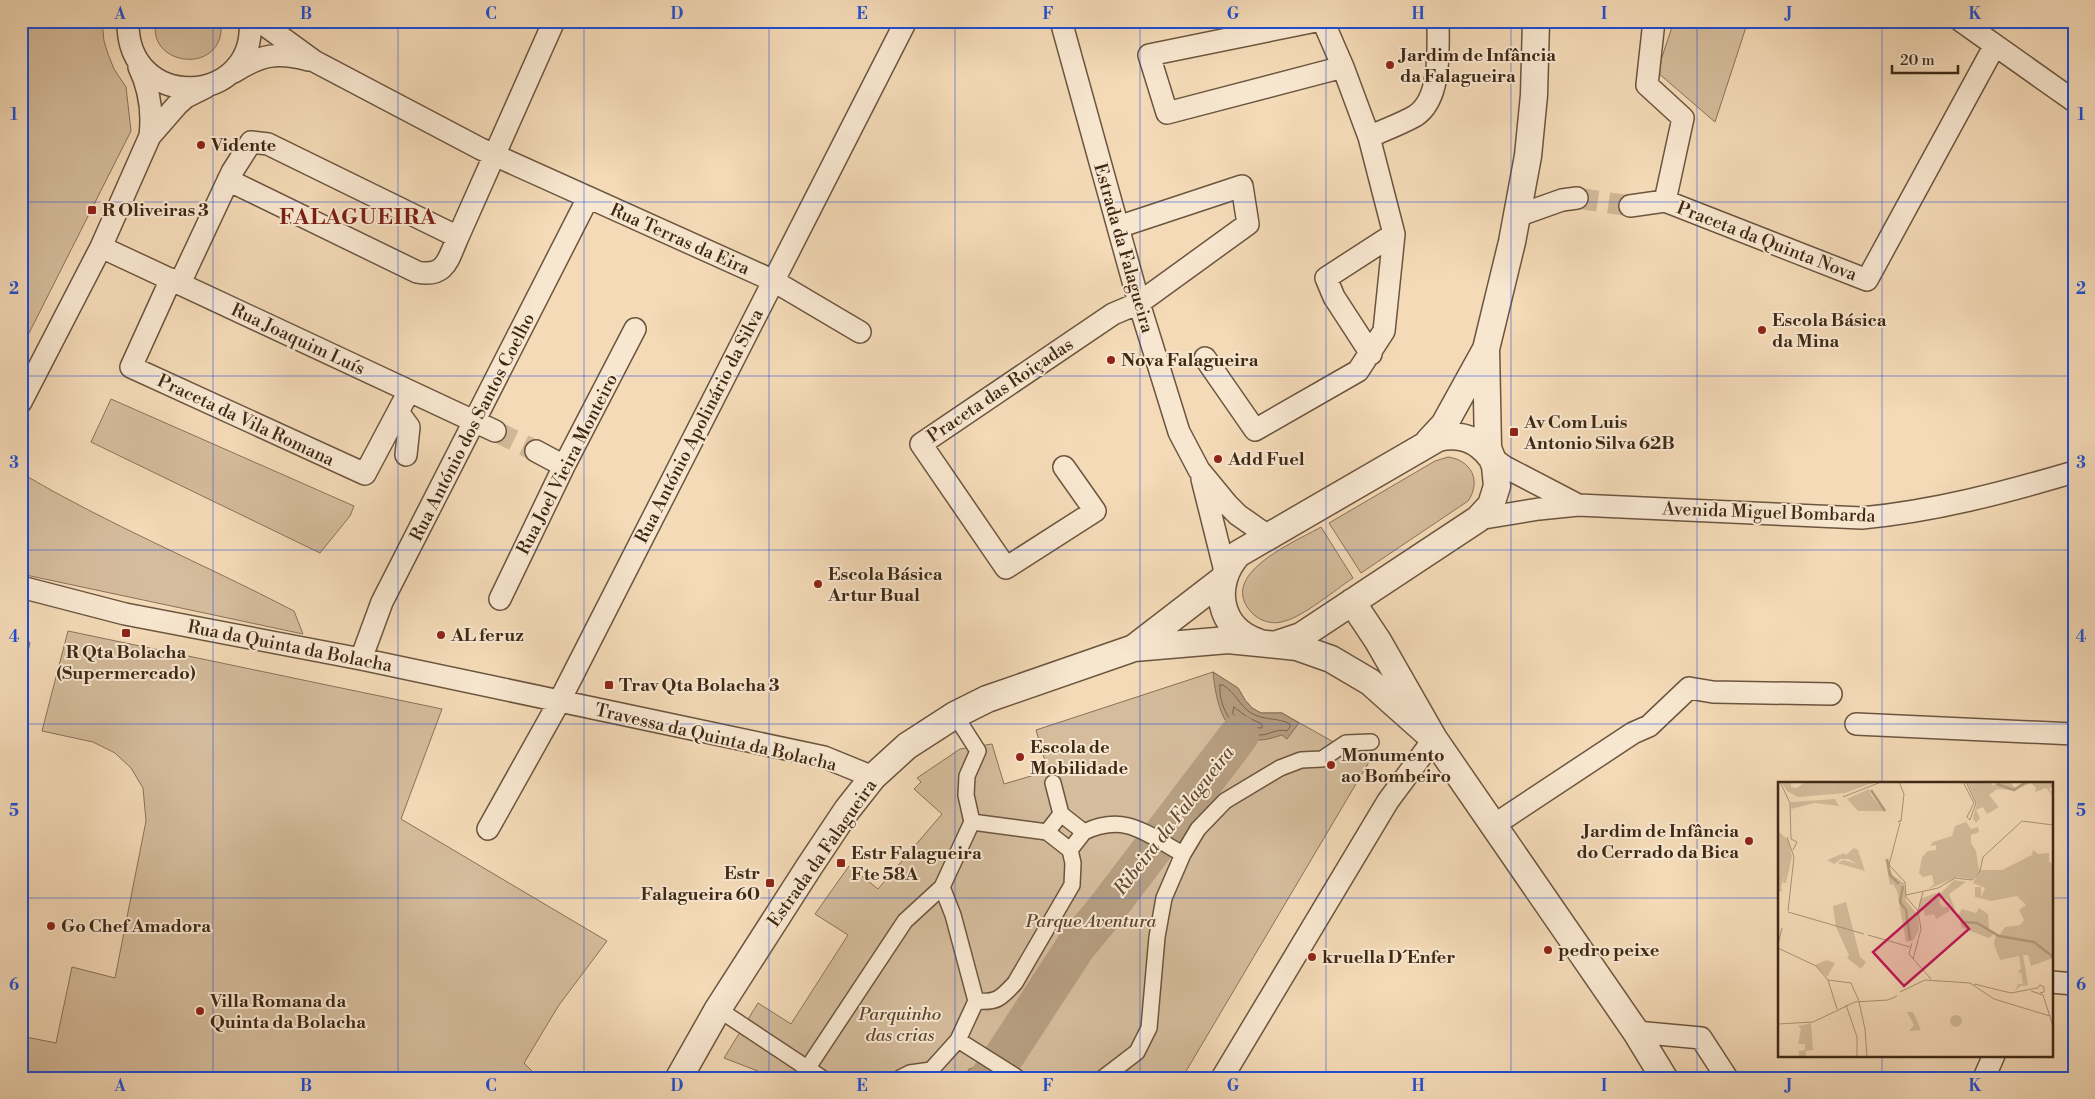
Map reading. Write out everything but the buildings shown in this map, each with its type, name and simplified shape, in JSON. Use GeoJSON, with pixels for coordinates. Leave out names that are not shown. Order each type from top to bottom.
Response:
{"type":"FeatureCollection","features":[{"type":"Feature","properties":{"kind":"street"},"geometry":{"type":"LineString","coordinates":[[135,58],[148,74],[166,85],[186,89],[215,83],[238,66],[247,50],[251,32],[250,21]]}},
{"type":"Feature","properties":{"kind":"street"},"geometry":{"type":"LineString","coordinates":[[259,21],[314,61]]}},
{"type":"Feature","properties":{"kind":"street"},"geometry":{"type":"LineString","coordinates":[[228,180],[417,272],[427,274],[438,272],[446,264],[554,21]]}},
{"type":"Feature","properties":{"kind":"street","name":"Rua António Apolinário da Silva"},"geometry":{"type":"LineString","coordinates":[[488,829],[558,702],[906,21]]}},
{"type":"Feature","properties":{"kind":"street","name":"Estrada da Falagueira"},"geometry":{"type":"LineString","coordinates":[[1061,21],[1172,415],[1186,448],[1199,470],[1238,514],[1268,536]]}},
{"type":"Feature","properties":{"kind":"street"},"geometry":{"type":"LineString","coordinates":[[1316,21],[1149,55],[1166,113],[1343,67]]}},
{"type":"Feature","properties":{"kind":"street"},"geometry":{"type":"LineString","coordinates":[[1205,358],[1255,430],[1358,370],[1371,354],[1384,331],[1394,234],[1369,137],[1343,67],[1323,21]]}},
{"type":"Feature","properties":{"kind":"street"},"geometry":{"type":"LineString","coordinates":[[1369,137],[1416,115],[1430,98],[1438,68],[1438,21]]}},
{"type":"Feature","properties":{"kind":"street"},"geometry":{"type":"LineString","coordinates":[[1491,457],[1488,439],[1486,349],[1517,216],[1528,156],[1534,95],[1536,21]]}},
{"type":"Feature","properties":{"kind":"street","name":"Praceta da Quinta Nova"},"geometry":{"type":"LineString","coordinates":[[1654,21],[1647,85],[1683,118],[1665,201],[1867,280],[1995,45]]}},
{"type":"Feature","properties":{"kind":"street"},"geometry":{"type":"LineString","coordinates":[[1961,21],[2074,101]]}},
{"type":"Feature","properties":{"kind":"street"},"geometry":{"type":"LineString","coordinates":[[21,402],[101,247],[150,136],[152,119],[148,84],[135,58],[126,27]]}},
{"type":"Feature","properties":{"kind":"street"},"geometry":{"type":"LineString","coordinates":[[150,136],[186,97],[260,57],[287,56],[314,61]]}},
{"type":"Feature","properties":{"kind":"street","name":"Rua Terras da Eira"},"geometry":{"type":"LineString","coordinates":[[314,61],[495,156],[772,280],[860,332]]}},
{"type":"Feature","properties":{"kind":"street","name":"Praceta da Vila Romana"},"geometry":{"type":"LineString","coordinates":[[409,391],[365,474],[131,367],[240,157],[251,142],[268,144],[458,237]]}},
{"type":"Feature","properties":{"kind":"street"},"geometry":{"type":"LineString","coordinates":[[1118,226],[1242,186],[1248,224],[1139,303]]}},
{"type":"Feature","properties":{"kind":"street","name":"Rua António dos Santos Coelho"},"geometry":{"type":"LineString","coordinates":[[361,659],[382,602],[588,198]]}},
{"type":"Feature","properties":{"kind":"street"},"geometry":{"type":"LineString","coordinates":[[1517,216],[1562,200],[1576,198]]}},
{"type":"Feature","properties":{"kind":"street"},"geometry":{"type":"LineString","coordinates":[[1630,206],[1665,201]]}},
{"type":"Feature","properties":{"kind":"street"},"geometry":{"type":"LineString","coordinates":[[1371,354],[1334,298],[1326,278],[1394,234]]}},
{"type":"Feature","properties":{"kind":"street","name":"Rua Joaquim Luís"},"geometry":{"type":"LineString","coordinates":[[101,247],[495,431]]}},
{"type":"Feature","properties":{"kind":"street","name":"Praceta das Roiçadas"},"geometry":{"type":"LineString","coordinates":[[1064,467],[1095,511],[1006,568],[921,444],[1113,314],[1139,303]]}},
{"type":"Feature","properties":{"kind":"street","name":"Rua Joel Vieira Monteiro"},"geometry":{"type":"LineString","coordinates":[[500,600],[564,466],[635,329]]}},
{"type":"Feature","properties":{"kind":"street"},"geometry":{"type":"LineString","coordinates":[[1429,441],[1444,425],[1486,349]]}},
{"type":"Feature","properties":{"kind":"street"},"geometry":{"type":"LineString","coordinates":[[398,412],[409,427],[406,455]]}},
{"type":"Feature","properties":{"kind":"street"},"geometry":{"type":"LineString","coordinates":[[1224,576],[1238,554],[1429,441],[1448,436],[1458,436],[1477,442],[1491,457]]}},
{"type":"Feature","properties":{"kind":"street"},"geometry":{"type":"LineString","coordinates":[[536,451],[564,466]]}},
{"type":"Feature","properties":{"kind":"street","name":"Avenida Miguel Bombarda"},"geometry":{"type":"LineString","coordinates":[[1491,457],[1505,467],[1578,506]]}},
{"type":"Feature","properties":{"kind":"street","name":"Avenida Miguel Bombarda"},"geometry":{"type":"LineString","coordinates":[[1267,644],[1292,641],[1301,636],[1478,519],[1496,495],[1497,476],[1491,457]]}},
{"type":"Feature","properties":{"kind":"street","name":"Estrada da Falagueira"},"geometry":{"type":"LineString","coordinates":[[1199,470],[1224,576],[1221,601],[1229,620],[1243,635],[1267,644]]}},
{"type":"Feature","properties":{"kind":"street","name":"Avenida Miguel Bombarda"},"geometry":{"type":"LineString","coordinates":[[1478,519],[1539,509],[1578,506],[1862,518],[1894,515],[1986,498],[2074,472]]}},
{"type":"Feature","properties":{"kind":"street","name":"Estrada da Falagueira"},"geometry":{"type":"LineString","coordinates":[[1134,648],[1224,576]]}},
{"type":"Feature","properties":{"kind":"street","name":"Rua da Quinta da Bolacha"},"geometry":{"type":"LineString","coordinates":[[21,587],[125,614],[361,659],[558,702]]}},
{"type":"Feature","properties":{"kind":"street"},"geometry":{"type":"LineString","coordinates":[[1352,602],[1378,641],[1434,739],[1636,1032],[1664,1078]]}},
{"type":"Feature","properties":{"kind":"street","name":"Estrada da Falagueira"},"geometry":{"type":"LineString","coordinates":[[679,1078],[718,1009],[847,810],[873,777],[907,746],[955,715],[987,699],[1134,648],[1228,640],[1267,644]]}},
{"type":"Feature","properties":{"kind":"street"},"geometry":{"type":"LineString","coordinates":[[1267,644],[1298,647],[1314,652],[1350,669],[1370,682],[1434,739]]}},
{"type":"Feature","properties":{"kind":"street"},"geometry":{"type":"LineString","coordinates":[[1494,825],[1649,726],[1689,688],[1713,692],[1831,694]]}},
{"type":"Feature","properties":{"kind":"street","name":"Travessa da Quinta da Bolacha"},"geometry":{"type":"LineString","coordinates":[[558,702],[824,757],[873,777]]}},
{"type":"Feature","properties":{"kind":"street"},"geometry":{"type":"LineString","coordinates":[[804,1072],[905,921],[942,887],[972,822],[966,795],[967,776],[978,751],[955,715]]}},
{"type":"Feature","properties":{"kind":"street"},"geometry":{"type":"LineString","coordinates":[[1856,724],[2074,734]]}},
{"type":"Feature","properties":{"kind":"street"},"geometry":{"type":"LineString","coordinates":[[1222,1078],[1388,801],[1434,739]]}},
{"type":"Feature","properties":{"kind":"street"},"geometry":{"type":"LineString","coordinates":[[1103,1078],[1137,1052],[1149,1028],[1156,937],[1164,898],[1179,852],[1225,801],[1280,768],[1301,760],[1322,759],[1346,743],[1371,742]]}},
{"type":"Feature","properties":{"kind":"street"},"geometry":{"type":"LineString","coordinates":[[1053,783],[1061,814],[1084,832]]}},
{"type":"Feature","properties":{"kind":"street"},"geometry":{"type":"LineString","coordinates":[[1047,832],[1061,814]]}},
{"type":"Feature","properties":{"kind":"street"},"geometry":{"type":"LineString","coordinates":[[972,822],[1047,832],[1070,850],[1073,863],[1072,885],[1015,983],[1003,996],[991,1002],[976,1001]]}},
{"type":"Feature","properties":{"kind":"street"},"geometry":{"type":"LineString","coordinates":[[1070,850],[1084,832],[1096,827],[1124,823],[1179,852]]}},
{"type":"Feature","properties":{"kind":"street"},"geometry":{"type":"LineString","coordinates":[[900,1078],[910,1073],[931,1074],[958,1040],[976,1001],[953,915],[942,887]]}},
{"type":"Feature","properties":{"kind":"street"},"geometry":{"type":"LineString","coordinates":[[2052,982],[2074,984]]}},
{"type":"Feature","properties":{"kind":"street"},"geometry":{"type":"LineString","coordinates":[[718,1009],[804,1072],[822,1078]]}},
{"type":"Feature","properties":{"kind":"street"},"geometry":{"type":"LineString","coordinates":[[1636,1032],[1701,1038],[1727,1078]]}},
{"type":"Feature","properties":{"kind":"street"},"geometry":{"type":"LineString","coordinates":[[958,1040],[1014,1075]]}},
{"type":"Feature","properties":{"kind":"street"},"geometry":{"type":"LineString","coordinates":[[1984,1078],[1994,1056]]}},
{"type":"Feature","properties":{"kind":"green space"},"geometry":{"type":"Polygon","coordinates":[[[21,21],[102,21],[104,41],[108,54],[114,69],[126,87],[131,131],[21,349],[21,21]]]}},
{"type":"Feature","properties":{"kind":"green space"},"geometry":{"type":"Polygon","coordinates":[[[156,21],[221,21],[220,39],[212,51],[200,58],[187,59],[174,56],[163,49],[156,37],[156,21]]]}},
{"type":"Feature","properties":{"kind":"green space"},"geometry":{"type":"Polygon","coordinates":[[[1674,21],[1748,21],[1715,122],[1657,72],[1674,21]]]}},
{"type":"Feature","properties":{"kind":"green space"},"geometry":{"type":"Polygon","coordinates":[[[111,399],[354,506],[350,516],[320,553],[91,442],[111,399]]]}},
{"type":"Feature","properties":{"kind":"green space"},"geometry":{"type":"Polygon","coordinates":[[[1448,457],[1463,462],[1472,473],[1474,486],[1468,501],[1361,573],[1329,523],[1435,461],[1448,457]]]}},
{"type":"Feature","properties":{"kind":"green space"},"geometry":{"type":"Polygon","coordinates":[[[21,473],[88,510],[294,611],[303,634],[21,574],[21,473]]]}},
{"type":"Feature","properties":{"kind":"green space"},"geometry":{"type":"Polygon","coordinates":[[[1321,527],[1353,578],[1293,618],[1272,623],[1257,617],[1244,600],[1244,586],[1251,573],[1278,551],[1321,527]]]}},
{"type":"Feature","properties":{"kind":"green space"},"geometry":{"type":"Polygon","coordinates":[[[21,631],[30,643],[21,680],[21,631]]]}},
{"type":"Feature","properties":{"kind":"green space"},"geometry":{"type":"Polygon","coordinates":[[[68,631],[442,709],[401,819],[607,941],[559,1005],[524,1063],[539,1078],[21,1078],[21,1036],[56,1043],[72,967],[115,978],[146,821],[143,788],[131,768],[115,753],[93,742],[42,731],[68,631]]]}},
{"type":"Feature","properties":{"kind":"green space","name":"Parque Aventura"},"geometry":{"type":"Polygon","coordinates":[[[1213,672],[1238,688],[1252,708],[1261,713],[1282,713],[1369,762],[1182,1078],[762,1078],[763,1073],[724,1058],[758,1003],[791,1024],[848,935],[815,914],[849,866],[878,889],[942,814],[914,789],[921,782],[917,778],[960,749],[992,744],[1004,784],[1048,771],[1036,730],[1213,672]]]}},
{"type":"Feature","properties":{"kind":"water"},"geometry":{"type":"Polygon","coordinates":[[[1213,672],[1238,688],[1252,708],[1261,713],[1282,713],[1299,723],[1287,739],[1282,735],[1260,740],[1247,739],[1237,734],[1230,727],[1219,707],[1213,672]]]}},
{"type":"Feature","properties":{"kind":"water"},"geometry":{"type":"Polygon","coordinates":[[[981,1066],[997,1078],[964,1078],[969,1069],[981,1066]]]}},
{"type":"Feature","properties":{"kind":"waterway","name":"Ribeira da Falagueira"},"geometry":{"type":"LineString","coordinates":[[990,1078],[1076,946],[1105,911],[1239,735]]}},
{"type":"Feature","properties":{"kind":"tunnel"},"geometry":{"type":"LineString","coordinates":[[1577,198],[1630,206]]}},
{"type":"Feature","properties":{"kind":"tunnel"},"geometry":{"type":"LineString","coordinates":[[495,431],[536,451]]}},
{"type":"Feature","properties":{"kind":"place","name":"Jardim de Infância da Falagueira"},"geometry":{"type":"Point","coordinates":[1390,65]}},
{"type":"Feature","properties":{"kind":"place","name":"Vidente"},"geometry":{"type":"Point","coordinates":[201,145]}},
{"type":"Feature","properties":{"kind":"place","name":"R Oliveiras 3"},"geometry":{"type":"Point","coordinates":[92,210]}},
{"type":"Feature","properties":{"kind":"place","name":"Escola Básica da Mina"},"geometry":{"type":"Point","coordinates":[1762,330]}},
{"type":"Feature","properties":{"kind":"place","name":"Nova Falagueira"},"geometry":{"type":"Point","coordinates":[1111,360]}},
{"type":"Feature","properties":{"kind":"place","name":"Av Com Luis Antonio Silva 62B"},"geometry":{"type":"Point","coordinates":[1514,432]}},
{"type":"Feature","properties":{"kind":"place","name":"Add Fuel"},"geometry":{"type":"Point","coordinates":[1218,459]}},
{"type":"Feature","properties":{"kind":"place","name":"Escola Básica Artur Bual"},"geometry":{"type":"Point","coordinates":[818,584]}},
{"type":"Feature","properties":{"kind":"place","name":"R Qta Bolacha (Supermercado)"},"geometry":{"type":"Point","coordinates":[126,633]}},
{"type":"Feature","properties":{"kind":"place","name":"AL feruz"},"geometry":{"type":"Point","coordinates":[441,635]}},
{"type":"Feature","properties":{"kind":"place","name":"Trav Qta Bolacha 3"},"geometry":{"type":"Point","coordinates":[609,685]}},
{"type":"Feature","properties":{"kind":"place","name":"Escola de Mobilidade"},"geometry":{"type":"Point","coordinates":[1020,757]}},
{"type":"Feature","properties":{"kind":"place","name":"Monumento ao Bombeiro"},"geometry":{"type":"Point","coordinates":[1331,765]}},
{"type":"Feature","properties":{"kind":"place","name":"Jardim de Infância do Cerrado da Bica"},"geometry":{"type":"Point","coordinates":[1749,841]}},
{"type":"Feature","properties":{"kind":"place","name":"Estr Falagueira Fte 58A"},"geometry":{"type":"Point","coordinates":[841,863]}},
{"type":"Feature","properties":{"kind":"place","name":"Estr Falagueira 60"},"geometry":{"type":"Point","coordinates":[770,883]}},
{"type":"Feature","properties":{"kind":"place","name":"Go Chef Amadora"},"geometry":{"type":"Point","coordinates":[51,926]}},
{"type":"Feature","properties":{"kind":"place","name":"pedro peixe"},"geometry":{"type":"Point","coordinates":[1548,950]}},
{"type":"Feature","properties":{"kind":"place","name":"kruella D´Enfer"},"geometry":{"type":"Point","coordinates":[1312,957]}},
{"type":"Feature","properties":{"kind":"place","name":"Villa Romana da Quinta da Bolacha"},"geometry":{"type":"Point","coordinates":[200,1011]}},
{"type":"Feature","properties":{"kind":"district","name":"FALAGUEIRA"},"geometry":{"type":"Point","coordinates":[358,216]}},
{"type":"Feature","properties":{"kind":"park label","name":"Parquinho das crias"},"geometry":{"type":"Point","coordinates":[900,1024]}}]}
